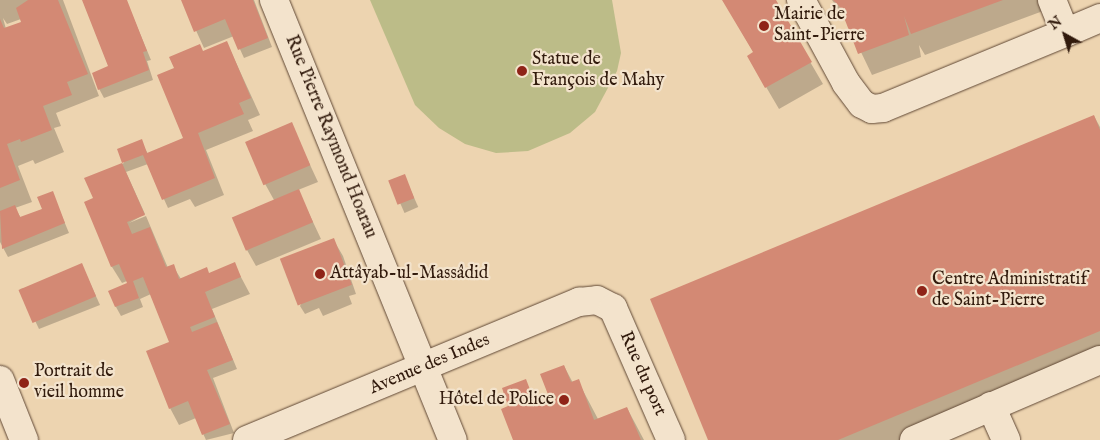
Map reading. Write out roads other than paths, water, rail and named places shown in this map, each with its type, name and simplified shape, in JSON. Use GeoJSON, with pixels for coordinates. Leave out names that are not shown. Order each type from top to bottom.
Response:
{"type":"FeatureCollection","features":[{"type":"Feature","properties":{"kind":"street","name":"Rue Pierre Raymond Hoarau"},"geometry":{"type":"LineString","coordinates":[[274,0],[454,440]]}},
{"type":"Feature","properties":{"kind":"street"},"geometry":{"type":"LineString","coordinates":[[801,0],[846,83],[862,104],[872,110],[883,108],[1100,18]]}},
{"type":"Feature","properties":{"kind":"street"},"geometry":{"type":"LineString","coordinates":[[1052,0],[1065,34]]}},
{"type":"Feature","properties":{"kind":"street","name":"Avenue des Indes"},"geometry":{"type":"LineString","coordinates":[[247,440],[425,368],[579,302],[596,300],[613,308]]}},
{"type":"Feature","properties":{"kind":"street","name":"Rue du port"},"geometry":{"type":"LineString","coordinates":[[613,308],[670,440]]}},
{"type":"Feature","properties":{"kind":"street"},"geometry":{"type":"LineString","coordinates":[[914,440],[1100,360]]}},
{"type":"Feature","properties":{"kind":"street"},"geometry":{"type":"LineString","coordinates":[[0,380],[24,440]]}},
{"type":"Feature","properties":{"kind":"street"},"geometry":{"type":"LineString","coordinates":[[991,406],[1006,440]]}},
{"type":"Feature","properties":{"kind":"place","name":"Mairie de Saint-Pierre"},"geometry":{"type":"Point","coordinates":[764,26]}},
{"type":"Feature","properties":{"kind":"place","name":"Statue de François de Mahy"},"geometry":{"type":"Point","coordinates":[522,71]}},
{"type":"Feature","properties":{"kind":"place","name":"Attâyab-ul-Massâdid"},"geometry":{"type":"Point","coordinates":[320,274]}},
{"type":"Feature","properties":{"kind":"place","name":"Centre Administratif de Saint-Pierre"},"geometry":{"type":"Point","coordinates":[922,291]}},
{"type":"Feature","properties":{"kind":"place","name":"Portrait de vieil homme"},"geometry":{"type":"Point","coordinates":[24,383]}},
{"type":"Feature","properties":{"kind":"place","name":"Hôtel de Police"},"geometry":{"type":"Point","coordinates":[564,400]}}]}
